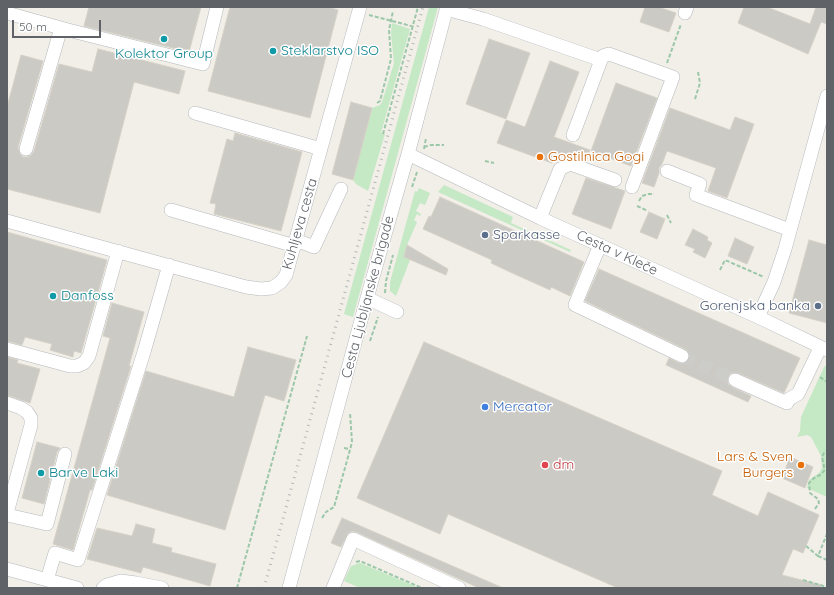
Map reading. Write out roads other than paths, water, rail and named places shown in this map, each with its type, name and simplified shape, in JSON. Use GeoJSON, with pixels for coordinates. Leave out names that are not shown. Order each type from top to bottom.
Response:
{"type":"FeatureCollection","features":[{"type":"Feature","properties":{"kind":"street"},"geometry":{"type":"LineString","coordinates":[[7,13],[203,64],[217,7]]}},
{"type":"Feature","properties":{"kind":"street","name":"Kuhljeva cesta"},"geometry":{"type":"LineString","coordinates":[[7,221],[246,286],[261,289],[272,288],[286,275],[296,243],[358,8]]}},
{"type":"Feature","properties":{"kind":"street"},"geometry":{"type":"LineString","coordinates":[[446,8],[490,21],[601,60]]}},
{"type":"Feature","properties":{"kind":"street","name":"Cesta Ljubljanske brigade"},"geometry":{"type":"LineString","coordinates":[[289,588],[367,298],[408,154],[446,8]]}},
{"type":"Feature","properties":{"kind":"street"},"geometry":{"type":"LineString","coordinates":[[26,149],[61,28]]}},
{"type":"Feature","properties":{"kind":"street"},"geometry":{"type":"LineString","coordinates":[[573,135],[603,56],[610,54],[673,77],[632,187]]}},
{"type":"Feature","properties":{"kind":"street"},"geometry":{"type":"LineString","coordinates":[[758,317],[774,282],[827,96]]}},
{"type":"Feature","properties":{"kind":"street"},"geometry":{"type":"LineString","coordinates":[[196,113],[321,148]]}},
{"type":"Feature","properties":{"kind":"street","name":"Cesta v Kleče"},"geometry":{"type":"LineString","coordinates":[[408,154],[540,218],[758,317],[824,349]]}},
{"type":"Feature","properties":{"kind":"street"},"geometry":{"type":"LineString","coordinates":[[540,218],[560,169],[570,164],[615,180]]}},
{"type":"Feature","properties":{"kind":"street"},"geometry":{"type":"LineString","coordinates":[[667,171],[700,184],[696,195],[790,230]]}},
{"type":"Feature","properties":{"kind":"street"},"geometry":{"type":"LineString","coordinates":[[171,210],[296,243],[314,246],[341,189]]}},
{"type":"Feature","properties":{"kind":"street"},"geometry":{"type":"LineString","coordinates":[[600,245],[575,305],[682,356]]}},
{"type":"Feature","properties":{"kind":"street"},"geometry":{"type":"LineString","coordinates":[[7,349],[70,366],[77,366],[84,363],[89,356],[118,251]]}},
{"type":"Feature","properties":{"kind":"street"},"geometry":{"type":"LineString","coordinates":[[47,580],[55,553],[78,560],[144,352],[169,265]]}},
{"type":"Feature","properties":{"kind":"street"},"geometry":{"type":"LineString","coordinates":[[367,298],[397,312]]}},
{"type":"Feature","properties":{"kind":"street"},"geometry":{"type":"LineString","coordinates":[[735,380],[787,404],[789,399],[798,394],[824,349]]}},
{"type":"Feature","properties":{"kind":"street"},"geometry":{"type":"LineString","coordinates":[[7,403],[21,408],[27,412],[31,418],[7,514],[47,524],[65,454]]}},
{"type":"Feature","properties":{"kind":"street"},"geometry":{"type":"LineString","coordinates":[[333,588],[353,539],[459,588]]}},
{"type":"Feature","properties":{"kind":"street"},"geometry":{"type":"LineString","coordinates":[[7,569],[77,588]]}},
{"type":"Feature","properties":{"kind":"street"},"geometry":{"type":"LineString","coordinates":[[103,588],[107,585],[121,582],[162,588]]}},
{"type":"Feature","properties":{"kind":"tunnel"},"geometry":{"type":"LineString","coordinates":[[682,356],[735,380]]}},
{"type":"Feature","properties":{"kind":"railway"},"geometry":{"type":"LineString","coordinates":[[264,588],[423,7]]}},
{"type":"Feature","properties":{"kind":"place","name":"Kolektor Group"},"geometry":{"type":"Point","coordinates":[164,39]}},
{"type":"Feature","properties":{"kind":"place","name":"Steklarstvo ISO"},"geometry":{"type":"Point","coordinates":[273,51]}},
{"type":"Feature","properties":{"kind":"place","name":"Gostilnica Gogi"},"geometry":{"type":"Point","coordinates":[540,157]}},
{"type":"Feature","properties":{"kind":"place","name":"Sparkasse"},"geometry":{"type":"Point","coordinates":[485,235]}},
{"type":"Feature","properties":{"kind":"place","name":"Danfoss"},"geometry":{"type":"Point","coordinates":[53,296]}},
{"type":"Feature","properties":{"kind":"place","name":"Gorenjska banka"},"geometry":{"type":"Point","coordinates":[818,306]}},
{"type":"Feature","properties":{"kind":"place","name":"Mercator"},"geometry":{"type":"Point","coordinates":[485,407]}},
{"type":"Feature","properties":{"kind":"place","name":"dm"},"geometry":{"type":"Point","coordinates":[545,465]}},
{"type":"Feature","properties":{"kind":"place","name":"Lars & Sven Burgers"},"geometry":{"type":"Point","coordinates":[801,465]}},
{"type":"Feature","properties":{"kind":"place","name":"Barve Laki"},"geometry":{"type":"Point","coordinates":[41,473]}}]}
